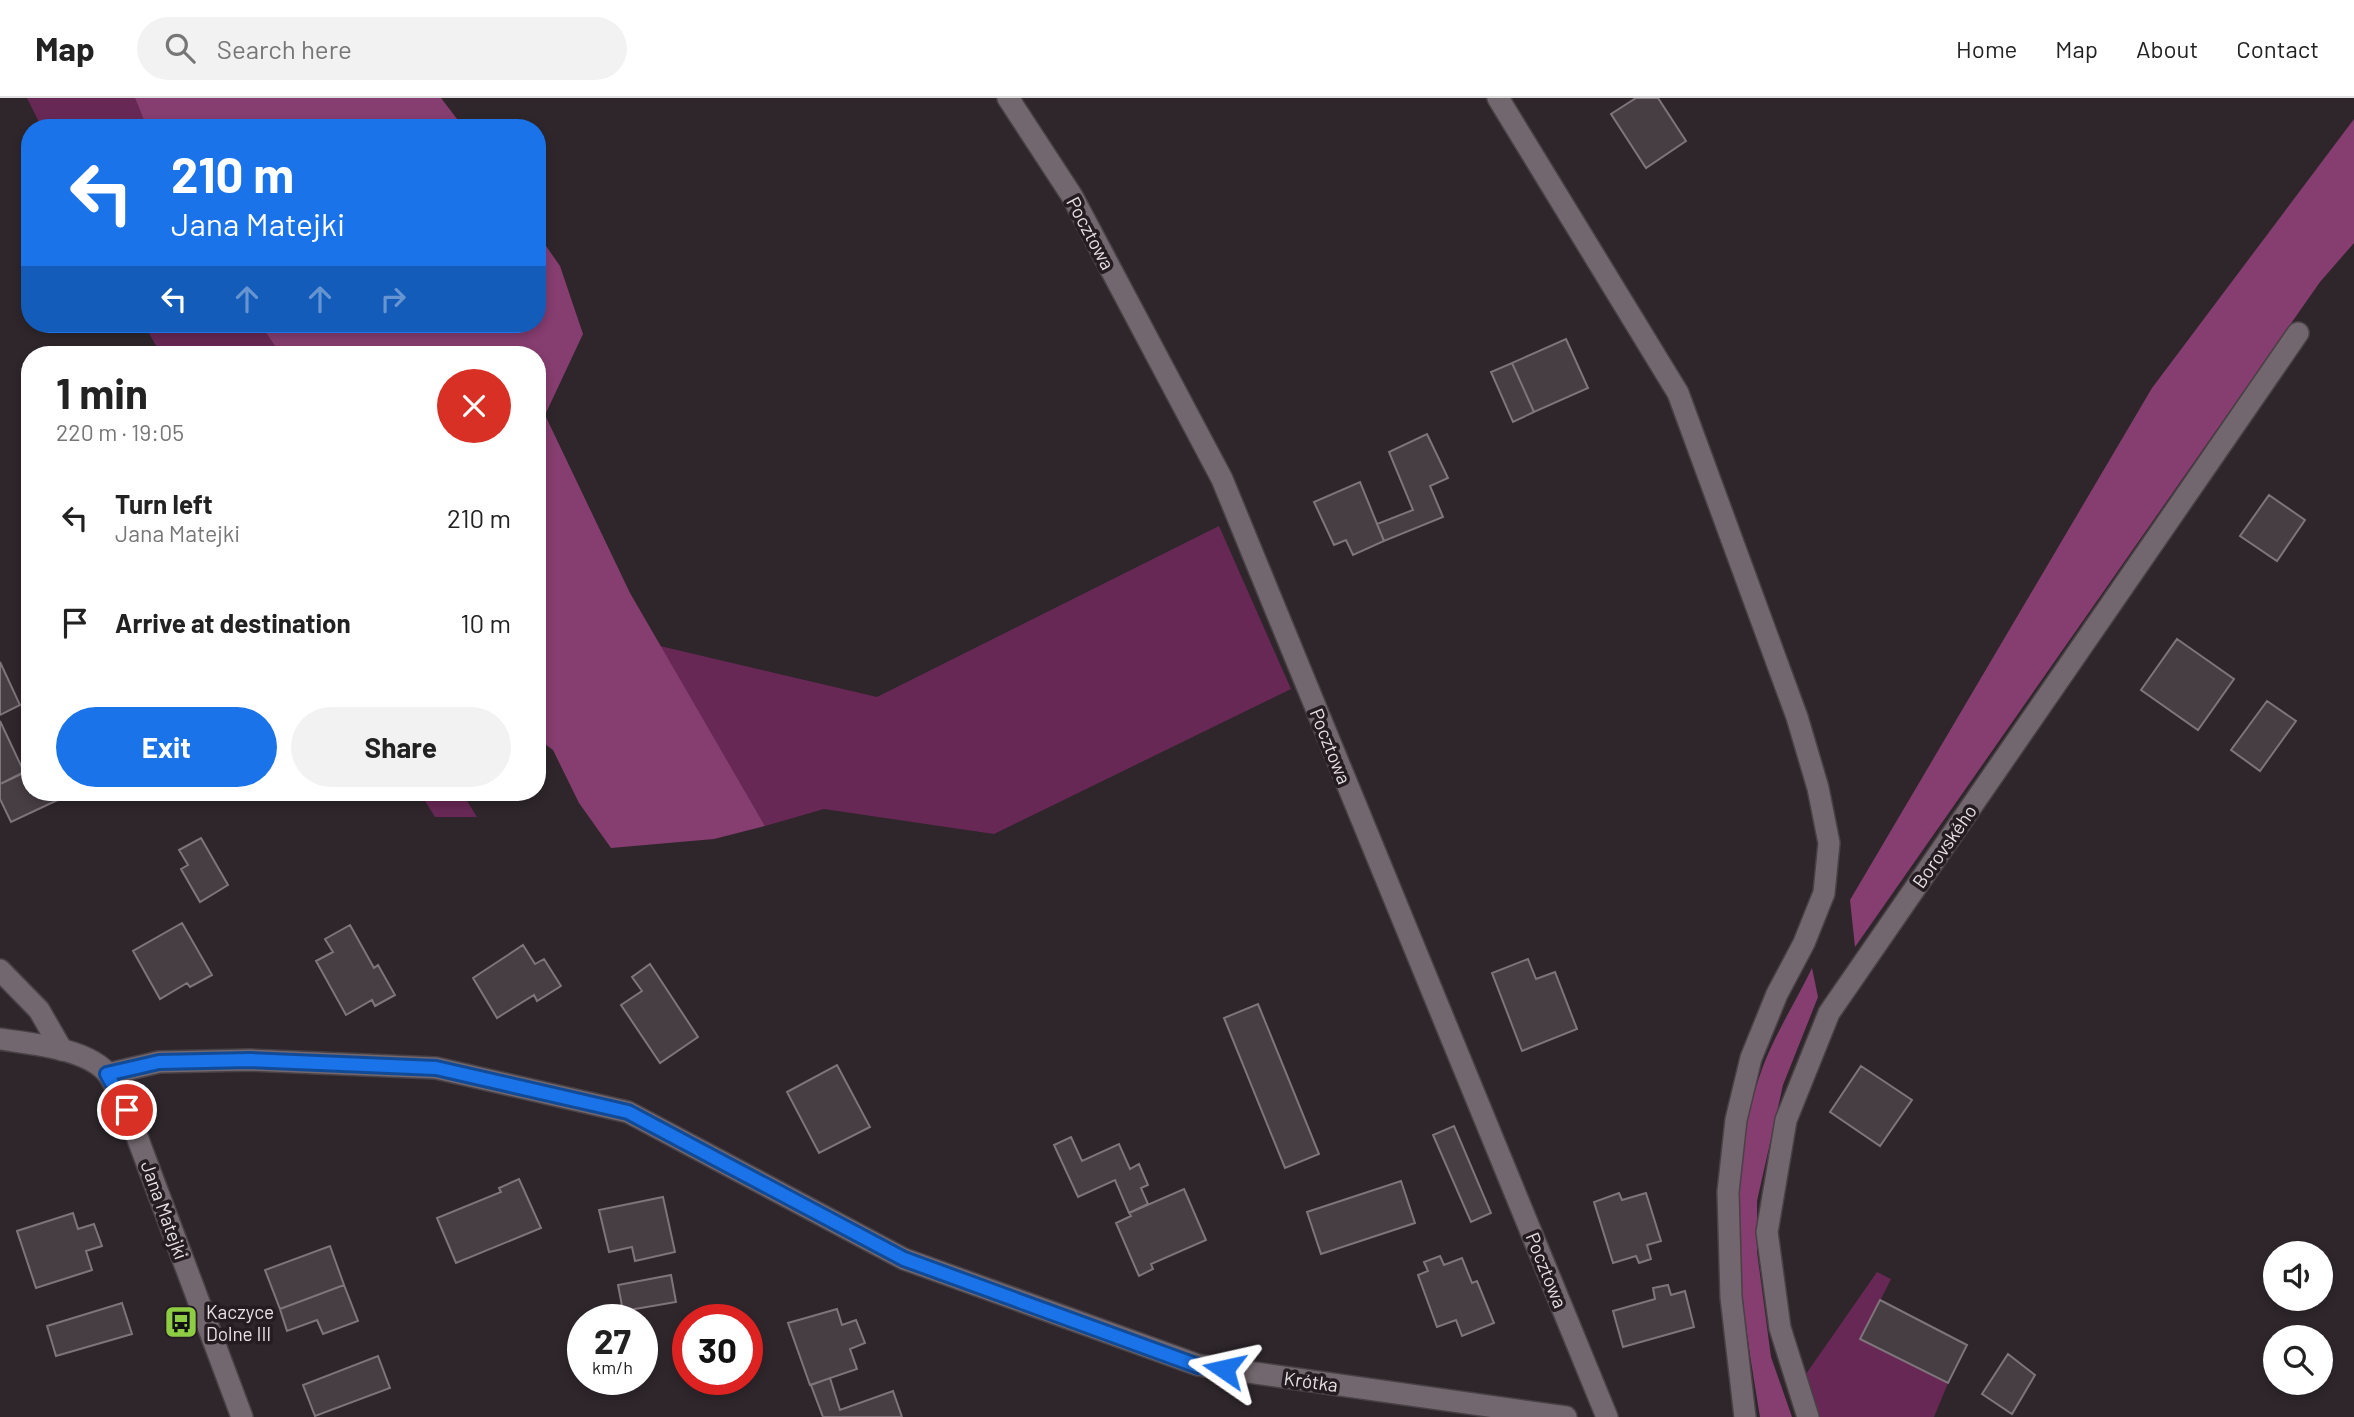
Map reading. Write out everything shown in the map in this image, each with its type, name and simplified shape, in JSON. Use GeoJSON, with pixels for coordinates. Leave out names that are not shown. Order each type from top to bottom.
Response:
{"type":"FeatureCollection","features":[{"type":"Feature","properties":{"kind":"street","name":"Pocztowa"},"geometry":{"type":"LineString","coordinates":[[1008,98],[1072,196],[1222,479],[1607,1417]]}},
{"type":"Feature","properties":{"kind":"street"},"geometry":{"type":"LineString","coordinates":[[1499,98],[1678,393],[1797,717],[1818,788],[1829,843],[1824,893],[1804,943],[1777,994],[1751,1058],[1736,1120],[1728,1192],[1731,1297],[1745,1417]]}},
{"type":"Feature","properties":{"kind":"street","name":"Borovského"},"geometry":{"type":"LineString","coordinates":[[1808,1417],[1780,1328],[1767,1232],[1786,1120],[1829,1013],[2298,333]]}},
{"type":"Feature","properties":{"kind":"street"},"geometry":{"type":"LineString","coordinates":[[0,970],[39,1010],[62,1050]]}},
{"type":"Feature","properties":{"kind":"street","name":"Jana Matejki"},"geometry":{"type":"LineString","coordinates":[[0,1039],[62,1050],[88,1059],[107,1074],[127,1110],[242,1417]]}},
{"type":"Feature","properties":{"kind":"street","name":"Krótka"},"geometry":{"type":"LineString","coordinates":[[107,1074],[159,1062],[185,1061],[250,1060],[436,1068],[628,1112],[904,1259],[1198,1366],[1566,1417]]}},
{"type":"Feature","properties":{"kind":"shaded area"},"geometry":{"type":"Polygon","coordinates":[[[27,98],[135,98],[143,119],[38,119],[27,98]]]}},
{"type":"Feature","properties":{"kind":"shaded area"},"geometry":{"type":"Polygon","coordinates":[[[135,98],[441,98],[457,119],[143,119],[135,98]]]}},
{"type":"Feature","properties":{"kind":"shaded area"},"geometry":{"type":"Polygon","coordinates":[[[2354,119],[2354,243],[2320,282],[1855,947],[1850,900],[2152,388],[2354,119]]]}},
{"type":"Feature","properties":{"kind":"shaded area"},"geometry":{"type":"Polygon","coordinates":[[[546,246],[560,266],[583,334],[546,413],[546,346],[275,346],[266,333],[546,333],[546,246]]]}},
{"type":"Feature","properties":{"kind":"shaded area"},"geometry":{"type":"Polygon","coordinates":[[[149,333],[266,333],[275,346],[156,346],[149,333]]]}},
{"type":"Feature","properties":{"kind":"shaded area"},"geometry":{"type":"Polygon","coordinates":[[[546,417],[630,593],[765,826],[714,839],[611,848],[579,803],[553,750],[546,745],[546,417]]]}},
{"type":"Feature","properties":{"kind":"shaded area"},"geometry":{"type":"Polygon","coordinates":[[[1219,526],[1291,689],[994,834],[824,809],[765,826],[660,646],[877,697],[1219,526]]]}},
{"type":"Feature","properties":{"kind":"shaded area"},"geometry":{"type":"Polygon","coordinates":[[[425,801],[467,801],[477,817],[435,817],[425,801]]]}},
{"type":"Feature","properties":{"kind":"shaded area"},"geometry":{"type":"Polygon","coordinates":[[[1812,968],[1818,997],[1783,1085],[1757,1201],[1757,1252],[1771,1357],[1792,1417],[1760,1417],[1741,1286],[1738,1198],[1742,1154],[1749,1111],[1762,1069],[1812,968]]]}},
{"type":"Feature","properties":{"kind":"shaded area"},"geometry":{"type":"Polygon","coordinates":[[[1877,1272],[1891,1279],[1861,1339],[1948,1383],[1934,1417],[1819,1417],[1806,1374],[1877,1272]]]}},
{"type":"Feature","properties":{"kind":"building"},"geometry":{"type":"Polygon","coordinates":[[[1636,98],[1658,98],[1686,141],[1646,168],[1611,114],[1636,98]]]}},
{"type":"Feature","properties":{"kind":"building"},"geometry":{"type":"Polygon","coordinates":[[[1566,339],[1588,388],[1534,412],[1512,363],[1566,339]]]}},
{"type":"Feature","properties":{"kind":"building"},"geometry":{"type":"Polygon","coordinates":[[[1512,363],[1534,412],[1513,422],[1491,372],[1512,363]]]}},
{"type":"Feature","properties":{"kind":"building"},"geometry":{"type":"Polygon","coordinates":[[[1427,434],[1448,478],[1430,486],[1443,517],[1384,541],[1377,524],[1413,510],[1389,452],[1427,434]]]}},
{"type":"Feature","properties":{"kind":"building"},"geometry":{"type":"Polygon","coordinates":[[[1360,482],[1384,541],[1353,555],[1346,540],[1334,545],[1314,502],[1360,482]]]}},
{"type":"Feature","properties":{"kind":"building"},"geometry":{"type":"Polygon","coordinates":[[[2269,495],[2305,520],[2277,561],[2240,536],[2269,495]]]}},
{"type":"Feature","properties":{"kind":"building"},"geometry":{"type":"Polygon","coordinates":[[[2177,639],[2234,679],[2198,730],[2141,690],[2177,639]]]}},
{"type":"Feature","properties":{"kind":"building"},"geometry":{"type":"Polygon","coordinates":[[[0,662],[20,705],[0,715],[0,662]]]}},
{"type":"Feature","properties":{"kind":"building"},"geometry":{"type":"Polygon","coordinates":[[[2267,701],[2296,721],[2260,771],[2231,750],[2267,701]]]}},
{"type":"Feature","properties":{"kind":"building"},"geometry":{"type":"Polygon","coordinates":[[[0,721],[21,766],[21,774],[0,784],[0,721]]]}},
{"type":"Feature","properties":{"kind":"building"},"geometry":{"type":"Polygon","coordinates":[[[21,774],[21,801],[56,801],[11,822],[0,799],[0,784],[21,774]]]}},
{"type":"Feature","properties":{"kind":"building"},"geometry":{"type":"Polygon","coordinates":[[[201,838],[228,885],[200,902],[181,869],[188,865],[179,850],[201,838]]]}},
{"type":"Feature","properties":{"kind":"building"},"geometry":{"type":"Polygon","coordinates":[[[182,923],[212,975],[190,987],[187,983],[160,999],[133,951],[182,923]]]}},
{"type":"Feature","properties":{"kind":"building"},"geometry":{"type":"Polygon","coordinates":[[[350,925],[374,968],[378,965],[395,995],[375,1006],[372,1000],[346,1015],[316,961],[333,952],[325,939],[350,925]]]}},
{"type":"Feature","properties":{"kind":"building"},"geometry":{"type":"Polygon","coordinates":[[[523,945],[535,964],[544,959],[561,986],[537,1001],[534,995],[497,1018],[473,978],[523,945]]]}},
{"type":"Feature","properties":{"kind":"building"},"geometry":{"type":"Polygon","coordinates":[[[1528,959],[1536,979],[1555,972],[1577,1029],[1522,1051],[1492,973],[1528,959]]]}},
{"type":"Feature","properties":{"kind":"building"},"geometry":{"type":"Polygon","coordinates":[[[650,964],[698,1037],[660,1063],[621,1005],[642,991],[632,977],[650,964]]]}},
{"type":"Feature","properties":{"kind":"building"},"geometry":{"type":"Polygon","coordinates":[[[1258,1004],[1319,1154],[1285,1168],[1224,1018],[1258,1004]]]}},
{"type":"Feature","properties":{"kind":"building"},"geometry":{"type":"Polygon","coordinates":[[[837,1065],[870,1127],[819,1153],[787,1092],[837,1065]]]}},
{"type":"Feature","properties":{"kind":"building"},"geometry":{"type":"Polygon","coordinates":[[[1861,1066],[1912,1100],[1880,1146],[1830,1112],[1861,1066]]]}},
{"type":"Feature","properties":{"kind":"building"},"geometry":{"type":"Polygon","coordinates":[[[1454,1126],[1491,1213],[1471,1222],[1433,1135],[1454,1126]]]}},
{"type":"Feature","properties":{"kind":"building"},"geometry":{"type":"Polygon","coordinates":[[[1071,1137],[1082,1161],[1119,1144],[1130,1169],[1139,1164],[1148,1185],[1141,1188],[1148,1204],[1129,1213],[1115,1180],[1078,1197],[1054,1145],[1071,1137]]]}},
{"type":"Feature","properties":{"kind":"building"},"geometry":{"type":"Polygon","coordinates":[[[519,1179],[541,1228],[456,1263],[437,1218],[501,1192],[499,1188],[519,1179]]]}},
{"type":"Feature","properties":{"kind":"building"},"geometry":{"type":"Polygon","coordinates":[[[1401,1181],[1415,1223],[1321,1254],[1307,1212],[1401,1181]]]}},
{"type":"Feature","properties":{"kind":"building"},"geometry":{"type":"Polygon","coordinates":[[[1184,1189],[1206,1240],[1151,1264],[1153,1269],[1139,1276],[1116,1223],[1131,1216],[1129,1213],[1184,1189]]]}},
{"type":"Feature","properties":{"kind":"building"},"geometry":{"type":"Polygon","coordinates":[[[1619,1193],[1622,1200],[1646,1193],[1661,1241],[1647,1245],[1651,1259],[1639,1263],[1636,1256],[1613,1263],[1594,1202],[1619,1193]]]}},
{"type":"Feature","properties":{"kind":"building"},"geometry":{"type":"Polygon","coordinates":[[[663,1197],[675,1252],[635,1261],[632,1247],[609,1252],[599,1210],[663,1197]]]}},
{"type":"Feature","properties":{"kind":"building"},"geometry":{"type":"Polygon","coordinates":[[[73,1213],[78,1229],[94,1224],[102,1246],[86,1251],[92,1270],[36,1288],[17,1231],[73,1213]]]}},
{"type":"Feature","properties":{"kind":"building"},"geometry":{"type":"Polygon","coordinates":[[[330,1246],[344,1285],[280,1309],[265,1270],[330,1246]]]}},
{"type":"Feature","properties":{"kind":"building"},"geometry":{"type":"Polygon","coordinates":[[[1440,1256],[1444,1265],[1462,1258],[1472,1283],[1477,1281],[1494,1323],[1462,1336],[1456,1320],[1437,1327],[1418,1275],[1428,1271],[1424,1262],[1440,1256]]]}},
{"type":"Feature","properties":{"kind":"building"},"geometry":{"type":"Polygon","coordinates":[[[671,1275],[676,1302],[658,1305],[622,1304],[618,1285],[671,1275]]]}},
{"type":"Feature","properties":{"kind":"building"},"geometry":{"type":"Polygon","coordinates":[[[344,1285],[358,1321],[323,1334],[317,1320],[287,1331],[280,1309],[344,1285]]]}},
{"type":"Feature","properties":{"kind":"building"},"geometry":{"type":"Polygon","coordinates":[[[1668,1285],[1671,1295],[1685,1291],[1694,1327],[1623,1347],[1613,1311],[1655,1299],[1653,1288],[1668,1285]]]}},
{"type":"Feature","properties":{"kind":"building"},"geometry":{"type":"Polygon","coordinates":[[[1880,1300],[1967,1345],[1948,1383],[1860,1339],[1880,1300]]]}},
{"type":"Feature","properties":{"kind":"building"},"geometry":{"type":"Polygon","coordinates":[[[122,1303],[132,1334],[56,1356],[47,1326],[122,1303]]]}},
{"type":"Feature","properties":{"kind":"building"},"geometry":{"type":"Polygon","coordinates":[[[837,1309],[842,1325],[856,1320],[865,1343],[850,1349],[857,1369],[810,1385],[788,1323],[837,1309]]]}},
{"type":"Feature","properties":{"kind":"building"},"geometry":{"type":"Polygon","coordinates":[[[2008,1354],[2035,1375],[2012,1414],[1982,1394],[2008,1354]]]}},
{"type":"Feature","properties":{"kind":"building"},"geometry":{"type":"Polygon","coordinates":[[[378,1356],[390,1388],[315,1416],[303,1385],[378,1356]]]}},
{"type":"Feature","properties":{"kind":"building"},"geometry":{"type":"Polygon","coordinates":[[[830,1378],[840,1410],[893,1391],[902,1417],[823,1417],[811,1385],[830,1378]]]}},
{"type":"Feature","properties":{"kind":"place","name":"Kaczyce Dolne III"},"geometry":{"type":"Point","coordinates":[181,1322]}},
{"type":"Feature","properties":{"kind":"route"},"geometry":{"type":"LineString","coordinates":[[127,1110],[107,1074],[159,1062],[250,1060],[436,1068],[628,1112],[904,1259],[1198,1366],[1224,1369]]}}]}
